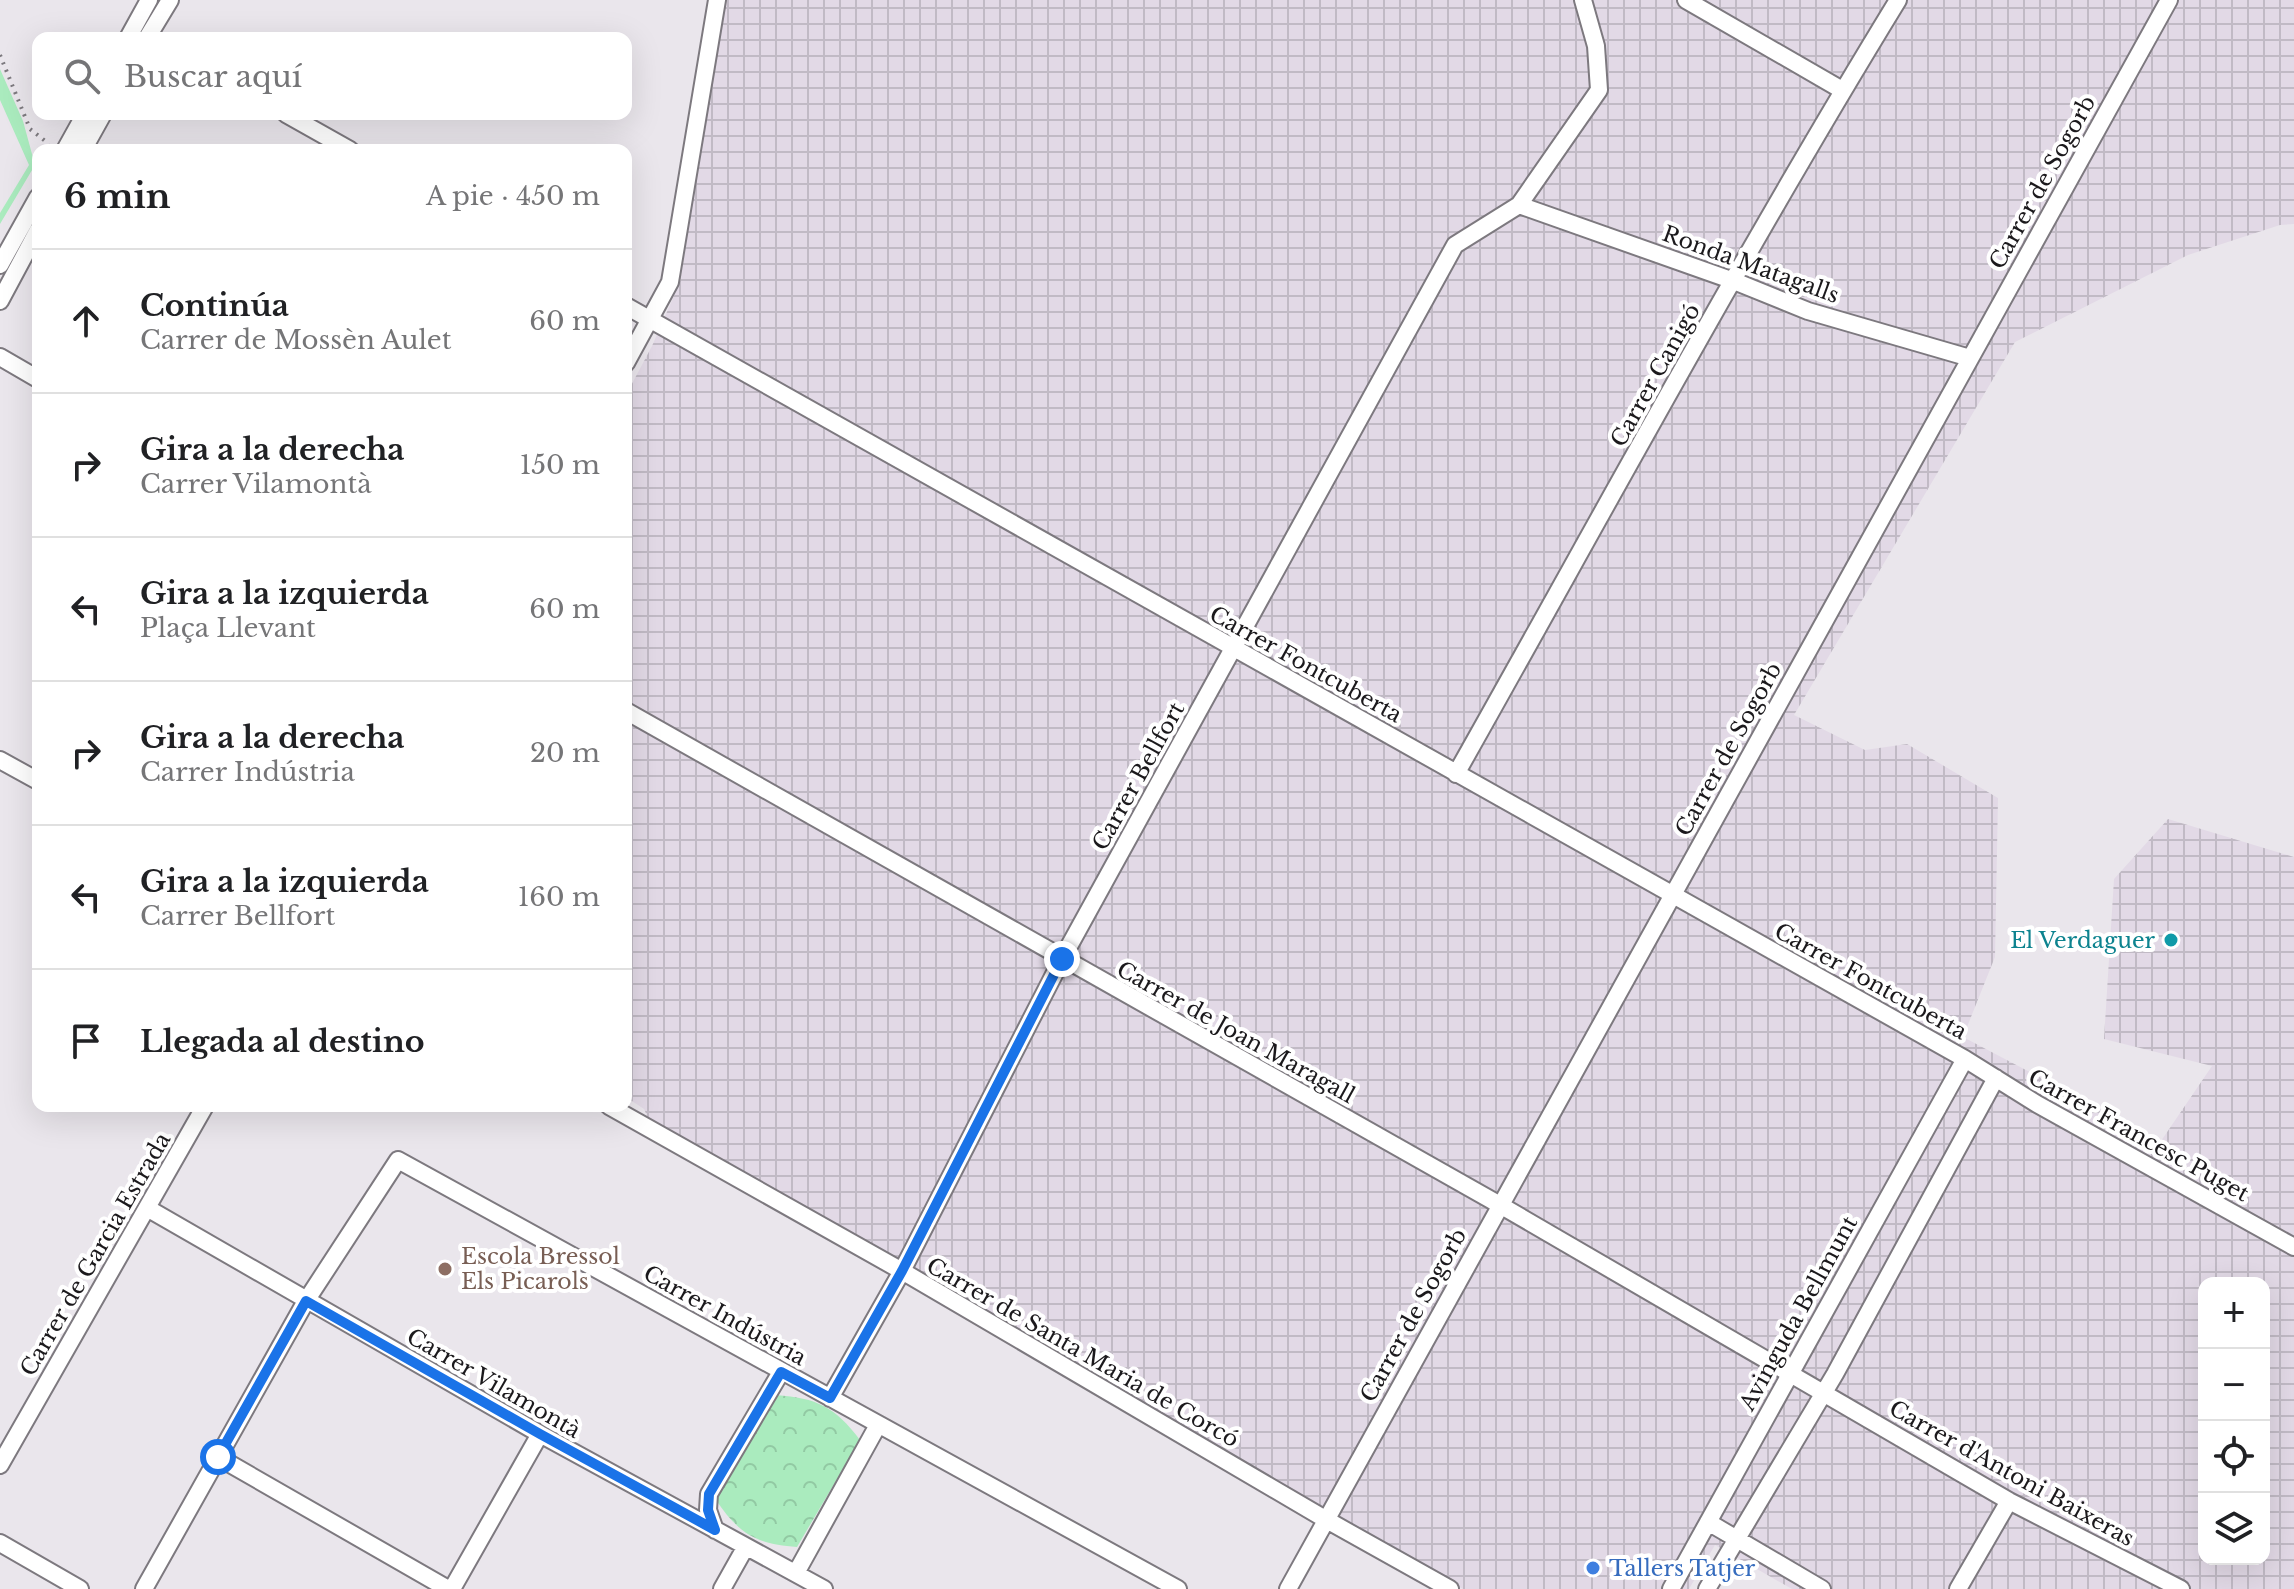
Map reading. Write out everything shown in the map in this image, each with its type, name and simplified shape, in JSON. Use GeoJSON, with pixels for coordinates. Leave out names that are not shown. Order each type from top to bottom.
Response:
{"type":"FeatureCollection","features":[{"type":"Feature","properties":{"kind":"street"},"geometry":{"type":"LineString","coordinates":[[143,32],[149,0]]}},
{"type":"Feature","properties":{"kind":"street"},"geometry":{"type":"LineString","coordinates":[[145,32],[170,0]]}},
{"type":"Feature","properties":{"kind":"street"},"geometry":{"type":"LineString","coordinates":[[632,353],[670,282],[717,0]]}},
{"type":"Feature","properties":{"kind":"street"},"geometry":{"type":"LineString","coordinates":[[1519,205],[1599,90],[1596,46],[1583,0]]}},
{"type":"Feature","properties":{"kind":"street"},"geometry":{"type":"LineString","coordinates":[[1686,0],[1842,90]]}},
{"type":"Feature","properties":{"kind":"street","name":"Carrer Canigó"},"geometry":{"type":"LineString","coordinates":[[1456,774],[1842,90],[1898,0]]}},
{"type":"Feature","properties":{"kind":"street","name":"Carrer de Sogorb"},"geometry":{"type":"LineString","coordinates":[[1288,1589],[2169,0]]}},
{"type":"Feature","properties":{"kind":"street"},"geometry":{"type":"LineString","coordinates":[[68,144],[82,120]]}},
{"type":"Feature","properties":{"kind":"street"},"geometry":{"type":"LineString","coordinates":[[86,144],[100,120]]}},
{"type":"Feature","properties":{"kind":"street"},"geometry":{"type":"LineString","coordinates":[[297,120],[339,144]]}},
{"type":"Feature","properties":{"kind":"street","name":"Ronda Matagalls"},"geometry":{"type":"LineString","coordinates":[[1519,205],[1734,281],[1808,311],[1970,358]]}},
{"type":"Feature","properties":{"kind":"street","name":"Carrer Bellfort"},"geometry":{"type":"LineString","coordinates":[[830,1398],[902,1271],[1062,959],[1455,245],[1519,205]]}},
{"type":"Feature","properties":{"kind":"street"},"geometry":{"type":"LineString","coordinates":[[0,265],[32,208]]}},
{"type":"Feature","properties":{"kind":"street"},"geometry":{"type":"LineString","coordinates":[[0,301],[32,241]]}},
{"type":"Feature","properties":{"kind":"street","name":"Carrer Fontcuberta"},"geometry":{"type":"LineString","coordinates":[[632,309],[1965,1059]]}},
{"type":"Feature","properties":{"kind":"street"},"geometry":{"type":"LineString","coordinates":[[0,357],[32,376]]}},
{"type":"Feature","properties":{"kind":"street","name":"Carrer de Joan Maragall"},"geometry":{"type":"LineString","coordinates":[[632,714],[1500,1205],[1824,1393]]}},
{"type":"Feature","properties":{"kind":"street"},"geometry":{"type":"LineString","coordinates":[[0,760],[32,778]]}},
{"type":"Feature","properties":{"kind":"street","name":"Carrer Francesc Puget"},"geometry":{"type":"LineString","coordinates":[[1965,1059],[2294,1247]]}},
{"type":"Feature","properties":{"kind":"street","name":"Avinguda Bellmunt"},"geometry":{"type":"LineString","coordinates":[[1671,1589],[1965,1059]]}},
{"type":"Feature","properties":{"kind":"street"},"geometry":{"type":"LineString","coordinates":[[1707,1589],[1824,1393],[1996,1078]]}},
{"type":"Feature","properties":{"kind":"street","name":"Carrer de Garcia Estrada"},"geometry":{"type":"LineString","coordinates":[[0,1465],[202,1112]]}},
{"type":"Feature","properties":{"kind":"street","name":"Carrer de Santa Maria de Corcó"},"geometry":{"type":"LineString","coordinates":[[620,1112],[902,1271],[1450,1589]]}},
{"type":"Feature","properties":{"kind":"street","name":"Carrer Indústria"},"geometry":{"type":"LineString","coordinates":[[306,1301],[398,1160],[1178,1589]]}},
{"type":"Feature","properties":{"kind":"street","name":"Carrer Vilamontà"},"geometry":{"type":"LineString","coordinates":[[147,1208],[540,1434],[824,1589]]}},
{"type":"Feature","properties":{"kind":"street"},"geometry":{"type":"LineString","coordinates":[[144,1589],[306,1301]]}},
{"type":"Feature","properties":{"kind":"street"},"geometry":{"type":"LineString","coordinates":[[715,1530],[708,1510],[709,1494],[781,1372]]}},
{"type":"Feature","properties":{"kind":"street","name":"Carrer d'Antoni Baixeras"},"geometry":{"type":"LineString","coordinates":[[1824,1393],[2009,1501],[2181,1589]]}},
{"type":"Feature","properties":{"kind":"street"},"geometry":{"type":"LineString","coordinates":[[796,1573],[878,1425]]}},
{"type":"Feature","properties":{"kind":"street"},"geometry":{"type":"LineString","coordinates":[[218,1457],[450,1589],[540,1434]]}},
{"type":"Feature","properties":{"kind":"street"},"geometry":{"type":"LineString","coordinates":[[1958,1589],[2009,1501]]}},
{"type":"Feature","properties":{"kind":"street"},"geometry":{"type":"LineString","coordinates":[[1708,1522],[1822,1589]]}},
{"type":"Feature","properties":{"kind":"street"},"geometry":{"type":"LineString","coordinates":[[0,1543],[80,1589]]}},
{"type":"Feature","properties":{"kind":"street"},"geometry":{"type":"LineString","coordinates":[[722,1589],[745,1548]]}},
{"type":"Feature","properties":{"kind":"path"},"geometry":{"type":"LineString","coordinates":[[0,55],[30,129],[50,144]]}},
{"type":"Feature","properties":{"kind":"shaded area"},"geometry":{"type":"Polygon","coordinates":[[[725,0],[2294,0],[2294,224],[2280,225],[2188,255],[2015,342],[1794,715],[1865,750],[1907,744],[1998,798],[1995,957],[1963,1037],[2161,1141],[2212,1066],[2104,1039],[2114,879],[2168,819],[2294,857],[2294,1589],[1792,1589],[1715,1545],[1689,1589],[1463,1589],[656,1136],[644,1109],[632,1101],[632,384],[680,282],[725,0]]]}},
{"type":"Feature","properties":{"kind":"green space"},"geometry":{"type":"Polygon","coordinates":[[[0,69],[23,121],[32,154],[32,170],[0,224],[0,213],[29,165],[0,100],[0,69]]]}},
{"type":"Feature","properties":{"kind":"green space"},"geometry":{"type":"Polygon","coordinates":[[[776,1395],[824,1406],[842,1419],[860,1440],[797,1547],[770,1543],[750,1535],[733,1521],[716,1500],[776,1395]]]}},
{"type":"Feature","properties":{"kind":"place","name":"El Verdaguer"},"geometry":{"type":"Point","coordinates":[2171,940]}},
{"type":"Feature","properties":{"kind":"place","name":"Escola Bressol Els Picarols"},"geometry":{"type":"Point","coordinates":[445,1269]}},
{"type":"Feature","properties":{"kind":"place","name":"Tallers Tatjer"},"geometry":{"type":"Point","coordinates":[1593,1568]}},
{"type":"Feature","properties":{"kind":"route"},"geometry":{"type":"LineString","coordinates":[[218,1457],[306,1301],[715,1530],[708,1510],[709,1494],[781,1372],[830,1398],[902,1271],[1062,959]]}}]}
